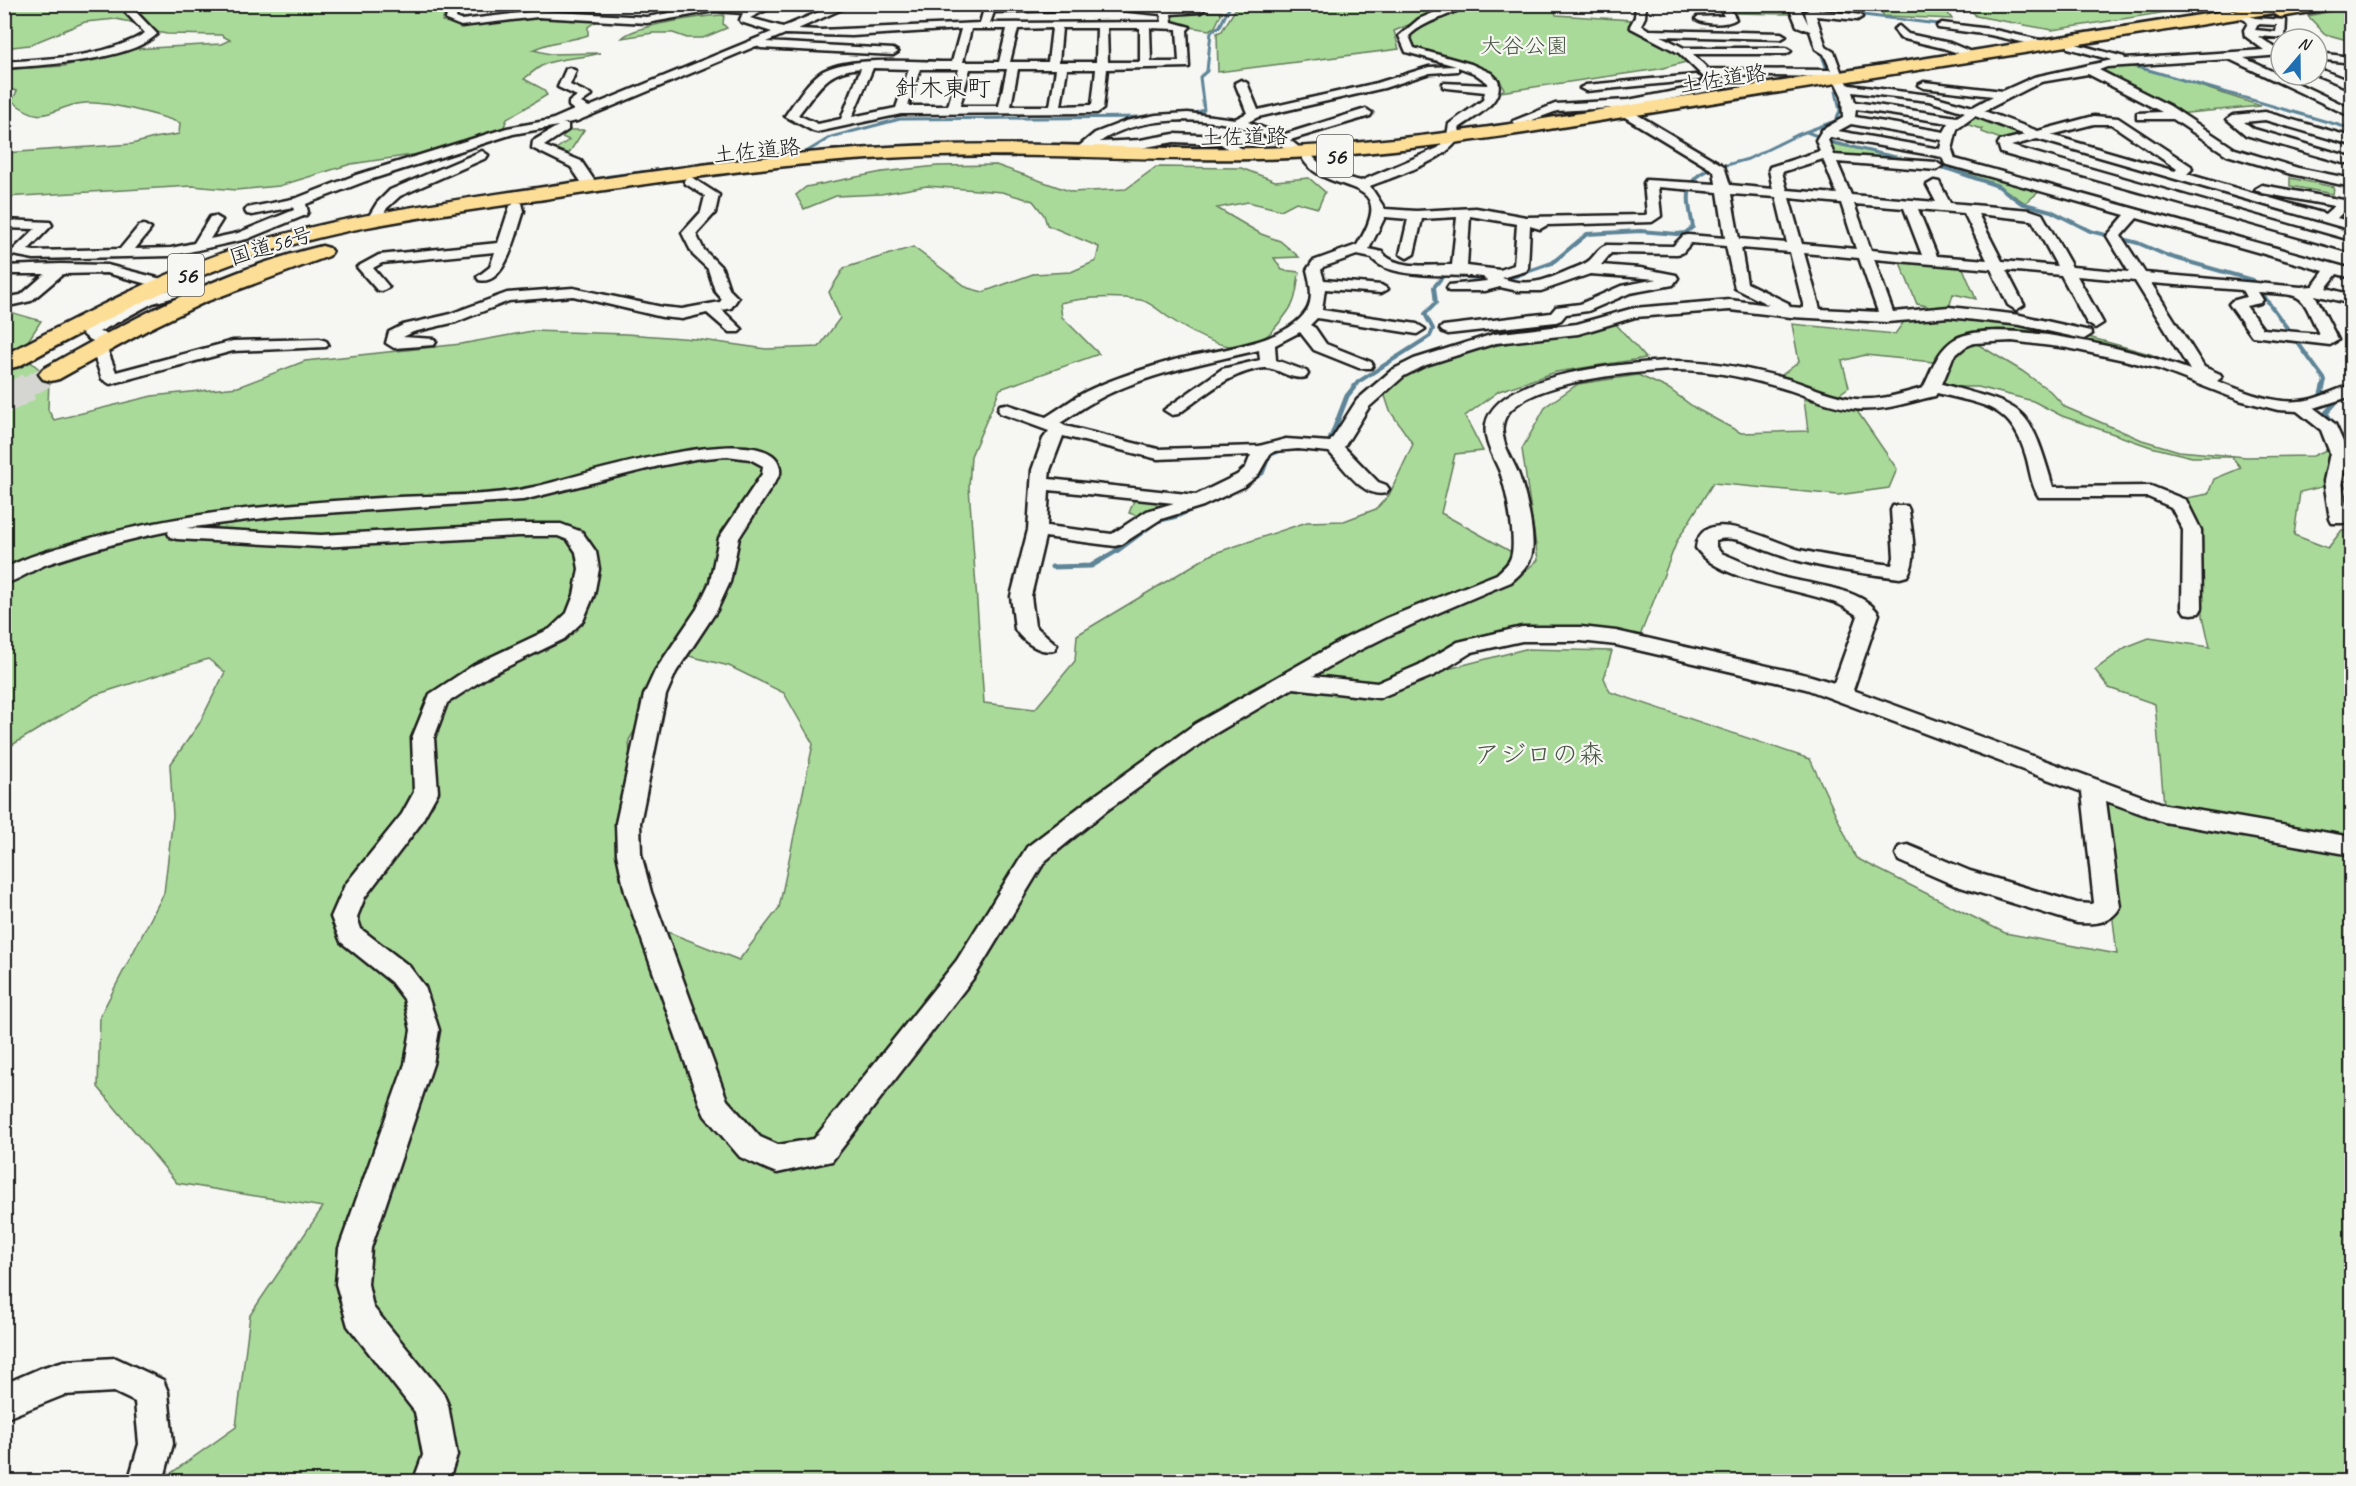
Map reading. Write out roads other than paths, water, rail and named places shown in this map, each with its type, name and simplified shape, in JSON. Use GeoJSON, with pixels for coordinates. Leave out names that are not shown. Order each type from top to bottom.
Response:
{"type":"FeatureCollection","features":[{"type":"Feature","properties":{"kind":"highway","name":"土佐道路"},"geometry":{"type":"LineString","coordinates":[[1841,80],[1872,78],[2335,4]]}},
{"type":"Feature","properties":{"kind":"highway","name":"土佐道路"},"geometry":{"type":"LineString","coordinates":[[1451,142],[1623,110],[1841,80],[1976,56],[2244,18],[2299,5]]}},
{"type":"Feature","properties":{"kind":"highway","name":"土佐道路"},"geometry":{"type":"LineString","coordinates":[[374,229],[386,224],[429,223],[517,206],[692,181],[831,166],[927,160],[1169,160],[1304,155],[1451,142],[1623,110]]}},
{"type":"Feature","properties":{"kind":"highway","name":"土佐道路"},"geometry":{"type":"LineString","coordinates":[[374,229],[591,186],[835,156],[934,150],[1081,149],[1171,155],[1304,155]]}},
{"type":"Feature","properties":{"kind":"highway","name":"国道56号"},"geometry":{"type":"LineString","coordinates":[[51,374],[105,343],[196,298],[268,269],[336,247],[354,236],[374,229]]}},
{"type":"Feature","properties":{"kind":"highway","name":"国道56号"},"geometry":{"type":"LineString","coordinates":[[11,361],[165,284],[268,245],[374,229]]}},
{"type":"Feature","properties":{"kind":"street"},"geometry":{"type":"LineString","coordinates":[[4,65],[55,60],[137,43],[152,34],[131,13],[133,8],[146,4]]}},
{"type":"Feature","properties":{"kind":"street"},"geometry":{"type":"LineString","coordinates":[[454,4],[451,20],[461,23],[520,16],[590,16],[647,20],[716,6],[754,10]]}},
{"type":"Feature","properties":{"kind":"street"},"geometry":{"type":"LineString","coordinates":[[535,4],[539,9],[566,10],[590,16]]}},
{"type":"Feature","properties":{"kind":"street"},"geometry":{"type":"LineString","coordinates":[[566,10],[580,4]]}},
{"type":"Feature","properties":{"kind":"street"},"geometry":{"type":"LineString","coordinates":[[773,4],[754,10],[746,15],[745,20],[756,26],[784,31],[845,32],[967,26],[1167,25],[1190,28],[1182,29],[1185,65],[1102,65],[1058,66],[868,66],[831,71],[818,80],[791,116],[817,128],[901,110],[1097,109],[1102,65],[1102,26]]}},
{"type":"Feature","properties":{"kind":"street"},"geometry":{"type":"LineString","coordinates":[[511,131],[539,127],[588,110],[848,4]]}},
{"type":"Feature","properties":{"kind":"street"},"geometry":{"type":"LineString","coordinates":[[984,26],[988,11],[992,9],[1122,7],[1166,11],[1197,10],[1204,4]]}},
{"type":"Feature","properties":{"kind":"street"},"geometry":{"type":"LineString","coordinates":[[1081,149],[1096,135],[1159,119],[1201,117],[1240,121],[1281,140],[1304,155],[1311,163],[1344,182],[1362,185],[1442,151],[1451,142],[1453,127],[1488,102],[1494,81],[1491,78],[1467,67],[1410,50],[1404,36],[1430,19],[1464,4]]}},
{"type":"Feature","properties":{"kind":"street"},"geometry":{"type":"LineString","coordinates":[[1641,4],[1645,17],[1635,26],[1683,51],[1719,86],[1628,104],[1623,110],[1716,167],[1724,188],[1740,285],[1780,303],[1791,312]]}},
{"type":"Feature","properties":{"kind":"street"},"geometry":{"type":"LineString","coordinates":[[1670,4],[1722,5],[1731,19],[1688,19],[1682,5]]}},
{"type":"Feature","properties":{"kind":"street"},"geometry":{"type":"LineString","coordinates":[[1793,4],[1802,26],[1811,27]]}},
{"type":"Feature","properties":{"kind":"street"},"geometry":{"type":"LineString","coordinates":[[2205,4],[2244,18],[2250,36],[2269,47]]}},
{"type":"Feature","properties":{"kind":"street"},"geometry":{"type":"LineString","coordinates":[[500,6],[520,16]]}},
{"type":"Feature","properties":{"kind":"street"},"geometry":{"type":"LineString","coordinates":[[1030,26],[1033,7]]}},
{"type":"Feature","properties":{"kind":"street"},"geometry":{"type":"LineString","coordinates":[[1074,26],[1076,7]]}},
{"type":"Feature","properties":{"kind":"street"},"geometry":{"type":"LineString","coordinates":[[1120,26],[1122,7]]}},
{"type":"Feature","properties":{"kind":"street"},"geometry":{"type":"LineString","coordinates":[[1166,11],[1167,25]]}},
{"type":"Feature","properties":{"kind":"street"},"geometry":{"type":"LineString","coordinates":[[1813,313],[1795,248],[1777,168],[1826,144],[1849,120],[1849,105],[1841,80],[1829,52],[1821,49],[1811,27],[1810,12],[1857,17]]}},
{"type":"Feature","properties":{"kind":"street"},"geometry":{"type":"LineString","coordinates":[[1145,25],[1146,65]]}},
{"type":"Feature","properties":{"kind":"street"},"geometry":{"type":"LineString","coordinates":[[953,110],[967,26]]}},
{"type":"Feature","properties":{"kind":"street"},"geometry":{"type":"LineString","coordinates":[[1004,109],[1013,26]]}},
{"type":"Feature","properties":{"kind":"street"},"geometry":{"type":"LineString","coordinates":[[1055,110],[1058,66],[1057,26]]}},
{"type":"Feature","properties":{"kind":"street"},"geometry":{"type":"LineString","coordinates":[[1942,26],[1990,32],[2049,45]]}},
{"type":"Feature","properties":{"kind":"street"},"geometry":{"type":"LineString","coordinates":[[901,110],[912,66],[911,48],[921,28]]}},
{"type":"Feature","properties":{"kind":"street"},"geometry":{"type":"LineString","coordinates":[[1899,29],[1904,36],[1946,45],[1976,56]]}},
{"type":"Feature","properties":{"kind":"street"},"geometry":{"type":"LineString","coordinates":[[1646,33],[1780,32],[1794,71]]}},
{"type":"Feature","properties":{"kind":"street"},"geometry":{"type":"LineString","coordinates":[[753,44],[911,48]]}},
{"type":"Feature","properties":{"kind":"street"},"geometry":{"type":"LineString","coordinates":[[2072,46],[2129,61]]}},
{"type":"Feature","properties":{"kind":"street"},"geometry":{"type":"LineString","coordinates":[[1683,51],[1786,51]]}},
{"type":"Feature","properties":{"kind":"street"},"geometry":{"type":"LineString","coordinates":[[1943,161],[1951,127],[2002,94],[2038,78],[2129,61],[2269,53]]}},
{"type":"Feature","properties":{"kind":"street"},"geometry":{"type":"LineString","coordinates":[[2228,54],[2352,114]]}},
{"type":"Feature","properties":{"kind":"street"},"geometry":{"type":"LineString","coordinates":[[2329,57],[2352,60]]}},
{"type":"Feature","properties":{"kind":"street"},"geometry":{"type":"LineString","coordinates":[[849,120],[846,118],[868,66]]}},
{"type":"Feature","properties":{"kind":"street"},"geometry":{"type":"LineString","coordinates":[[1240,121],[1254,114],[1380,86],[1429,70],[1467,67]]}},
{"type":"Feature","properties":{"kind":"street"},"geometry":{"type":"LineString","coordinates":[[2089,70],[2110,86],[2176,115],[2217,144],[2288,173],[2352,183]]}},
{"type":"Feature","properties":{"kind":"street"},"geometry":{"type":"LineString","coordinates":[[570,71],[564,87],[586,95],[575,102],[575,106],[588,110]]}},
{"type":"Feature","properties":{"kind":"street"},"geometry":{"type":"LineString","coordinates":[[1586,88],[1706,75],[1794,71],[1929,98],[1974,111],[2037,135],[2352,226]]}},
{"type":"Feature","properties":{"kind":"street"},"geometry":{"type":"LineString","coordinates":[[2329,76],[2352,86]]}},
{"type":"Feature","properties":{"kind":"street"},"geometry":{"type":"LineString","coordinates":[[1872,78],[2002,94]]}},
{"type":"Feature","properties":{"kind":"street"},"geometry":{"type":"LineString","coordinates":[[1241,83],[1254,114]]}},
{"type":"Feature","properties":{"kind":"street"},"geometry":{"type":"LineString","coordinates":[[2056,85],[2064,83],[2110,86]]}},
{"type":"Feature","properties":{"kind":"street"},"geometry":{"type":"LineString","coordinates":[[1447,85],[1492,89]]}},
{"type":"Feature","properties":{"kind":"street"},"geometry":{"type":"LineString","coordinates":[[2296,102],[2317,97]]}},
{"type":"Feature","properties":{"kind":"street"},"geometry":{"type":"LineString","coordinates":[[1849,105],[1960,121]]}},
{"type":"Feature","properties":{"kind":"street"},"geometry":{"type":"LineString","coordinates":[[374,229],[386,200],[410,185],[588,110]]}},
{"type":"Feature","properties":{"kind":"street"},"geometry":{"type":"LineString","coordinates":[[252,211],[301,201],[361,178],[495,138],[548,111]]}},
{"type":"Feature","properties":{"kind":"street"},"geometry":{"type":"LineString","coordinates":[[1281,140],[1366,113]]}},
{"type":"Feature","properties":{"kind":"street"},"geometry":{"type":"LineString","coordinates":[[2175,176],[2186,169],[2114,121],[2096,114],[2004,144],[2005,150],[2352,248]]}},
{"type":"Feature","properties":{"kind":"street"},"geometry":{"type":"LineString","coordinates":[[2141,116],[2176,115]]}},
{"type":"Feature","properties":{"kind":"street"},"geometry":{"type":"LineString","coordinates":[[2330,178],[2349,158],[2250,132],[2233,119],[2265,116],[2352,141]]}},
{"type":"Feature","properties":{"kind":"street"},"geometry":{"type":"LineString","coordinates":[[572,118],[574,122],[537,144],[538,148],[576,164],[591,186]]}},
{"type":"Feature","properties":{"kind":"street"},"geometry":{"type":"LineString","coordinates":[[1849,120],[1949,137]]}},
{"type":"Feature","properties":{"kind":"street"},"geometry":{"type":"LineString","coordinates":[[2255,159],[2289,143]]}},
{"type":"Feature","properties":{"kind":"street"},"geometry":{"type":"LineString","coordinates":[[1826,144],[1943,161],[2352,274]]}},
{"type":"Feature","properties":{"kind":"street"},"geometry":{"type":"LineString","coordinates":[[1826,144],[1943,161]]}},
{"type":"Feature","properties":{"kind":"street"},"geometry":{"type":"LineString","coordinates":[[1826,144],[1887,317]]}},
{"type":"Feature","properties":{"kind":"street"},"geometry":{"type":"LineString","coordinates":[[428,342],[394,343],[395,335],[408,328],[451,319],[507,297],[573,292],[662,312],[682,314],[726,304],[730,298],[722,291],[715,268],[698,252],[689,233],[708,213],[712,195],[692,181]]}},
{"type":"Feature","properties":{"kind":"street"},"geometry":{"type":"LineString","coordinates":[[1454,288],[1485,287],[1500,274],[1521,268],[1523,225],[1527,221],[1647,219],[1654,216],[1651,183],[2030,214],[2037,217],[2095,323]]}},
{"type":"Feature","properties":{"kind":"street"},"geometry":{"type":"LineString","coordinates":[[1934,184],[1945,207]]}},
{"type":"Feature","properties":{"kind":"street"},"geometry":{"type":"LineString","coordinates":[[1359,251],[1381,213],[1379,204],[1362,185]]}},
{"type":"Feature","properties":{"kind":"street"},"geometry":{"type":"LineString","coordinates":[[2215,209],[2242,186],[2288,192],[2344,204],[2328,219]]}},
{"type":"Feature","properties":{"kind":"street"},"geometry":{"type":"LineString","coordinates":[[1991,198],[2010,212]]}},
{"type":"Feature","properties":{"kind":"street"},"geometry":{"type":"LineString","coordinates":[[4,224],[45,225],[38,237],[20,248],[18,252],[34,255],[171,252],[242,236],[301,212],[299,205],[301,201]]}},
{"type":"Feature","properties":{"kind":"street"},"geometry":{"type":"LineString","coordinates":[[1909,204],[1930,259]]}},
{"type":"Feature","properties":{"kind":"street"},"geometry":{"type":"LineString","coordinates":[[484,277],[496,269],[517,206]]}},
{"type":"Feature","properties":{"kind":"street"},"geometry":{"type":"LineString","coordinates":[[1969,208],[2016,306]]}},
{"type":"Feature","properties":{"kind":"street"},"geometry":{"type":"LineString","coordinates":[[1459,270],[1464,212]]}},
{"type":"Feature","properties":{"kind":"street"},"geometry":{"type":"LineString","coordinates":[[1381,213],[1416,215],[1484,213],[1527,221],[1567,235]]}},
{"type":"Feature","properties":{"kind":"street"},"geometry":{"type":"LineString","coordinates":[[2134,213],[2114,237],[2198,370]]}},
{"type":"Feature","properties":{"kind":"street"},"geometry":{"type":"LineString","coordinates":[[1407,254],[1416,215]]}},
{"type":"Feature","properties":{"kind":"street"},"geometry":{"type":"LineString","coordinates":[[200,244],[214,220]]}},
{"type":"Feature","properties":{"kind":"street"},"geometry":{"type":"LineString","coordinates":[[125,252],[144,229]]}},
{"type":"Feature","properties":{"kind":"street"},"geometry":{"type":"LineString","coordinates":[[1047,645],[1025,629],[1021,596],[1037,530],[1041,484],[1053,427],[1091,396],[1177,364],[1267,343],[1300,326],[1313,314],[1317,303],[1318,284],[1314,270],[1318,264],[1359,251],[1377,255],[1382,262],[1401,268],[1459,270],[1493,279],[1549,285],[1586,269],[1595,263],[1607,249],[1677,250],[1688,239],[2138,278],[2309,290],[2352,300]]}},
{"type":"Feature","properties":{"kind":"street"},"geometry":{"type":"LineString","coordinates":[[382,287],[364,267],[379,259],[504,247]]}},
{"type":"Feature","properties":{"kind":"street"},"geometry":{"type":"LineString","coordinates":[[4,303],[26,298],[62,268]]}},
{"type":"Feature","properties":{"kind":"street"},"geometry":{"type":"LineString","coordinates":[[4,270],[107,269],[176,287],[177,292],[148,300],[92,329],[90,333],[105,343],[110,379],[233,346],[320,344]]}},
{"type":"Feature","properties":{"kind":"street"},"geometry":{"type":"LineString","coordinates":[[1448,329],[1556,317],[1561,310],[1582,308],[1626,289],[1668,282],[1671,278],[1656,273],[1586,269]]}},
{"type":"Feature","properties":{"kind":"street"},"geometry":{"type":"LineString","coordinates":[[2248,287],[2254,300],[2237,304],[2258,333],[2330,340],[2309,297],[2309,290],[2333,269]]}},
{"type":"Feature","properties":{"kind":"street"},"geometry":{"type":"LineString","coordinates":[[1318,284],[1382,289]]}},
{"type":"Feature","properties":{"kind":"street"},"geometry":{"type":"LineString","coordinates":[[4,287],[39,286]]}},
{"type":"Feature","properties":{"kind":"street"},"geometry":{"type":"LineString","coordinates":[[1335,448],[1363,404],[1398,373],[1420,362],[1494,339],[1578,329],[1634,313],[1730,305],[1791,312],[1887,317],[1949,312],[2020,320],[2095,336],[2198,370],[2248,392],[2264,402]]}},
{"type":"Feature","properties":{"kind":"street"},"geometry":{"type":"LineString","coordinates":[[711,309],[734,329]]}},
{"type":"Feature","properties":{"kind":"street"},"geometry":{"type":"LineString","coordinates":[[1313,314],[1416,329]]}},
{"type":"Feature","properties":{"kind":"street"},"geometry":{"type":"LineString","coordinates":[[1300,326],[1309,331],[1320,347],[1365,365]]}},
{"type":"Feature","properties":{"kind":"street"},"geometry":{"type":"LineString","coordinates":[[4,587],[10,574],[79,547],[143,529],[196,519],[394,502],[501,497],[535,493],[690,454],[739,450],[765,456],[772,464],[771,474],[729,538],[720,582],[706,610],[666,671],[655,695],[628,823],[629,854],[638,892],[715,1107],[750,1147],[777,1159],[822,1151],[966,968],[1036,854],[1098,805],[1203,730],[1362,639],[1394,623],[1504,578],[1518,566],[1524,551],[1513,482],[1496,440],[1494,425],[1502,407],[1515,397],[1575,378],[1656,366],[1720,369],[1768,379],[1854,404],[1898,399],[1929,392],[1953,347],[1972,338],[1997,336],[2115,353],[2163,365],[2264,402],[2300,405],[2352,390]]}},
{"type":"Feature","properties":{"kind":"street"},"geometry":{"type":"LineString","coordinates":[[1267,343],[1269,363]]}},
{"type":"Feature","properties":{"kind":"street"},"geometry":{"type":"LineString","coordinates":[[1172,410],[1228,372],[1269,363],[1300,374]]}},
{"type":"Feature","properties":{"kind":"street"},"geometry":{"type":"LineString","coordinates":[[1933,387],[2007,408],[2018,418],[2029,441],[2045,493],[2151,491],[2179,504],[2192,530],[2192,608]]}},
{"type":"Feature","properties":{"kind":"street"},"geometry":{"type":"LineString","coordinates":[[2300,405],[2329,428],[2339,453],[2333,481],[2339,519]]}},
{"type":"Feature","properties":{"kind":"street"},"geometry":{"type":"LineString","coordinates":[[1006,409],[1053,427],[1158,454],[1252,450],[1263,452]]}},
{"type":"Feature","properties":{"kind":"street"},"geometry":{"type":"LineString","coordinates":[[1037,530],[1116,540],[1154,515],[1196,502],[1247,476],[1257,467],[1263,452],[1281,444],[1335,448],[1372,486],[1380,489]]}},
{"type":"Feature","properties":{"kind":"street"},"geometry":{"type":"LineString","coordinates":[[1041,484],[1189,499],[1196,502]]}},
{"type":"Feature","properties":{"kind":"street"},"geometry":{"type":"LineString","coordinates":[[1841,694],[1869,614],[1847,600],[1817,590],[1776,582],[1714,557],[1706,548],[1707,537],[1719,533],[1743,534],[1792,554],[1838,564],[1900,572],[1904,557],[1900,510]]}},
{"type":"Feature","properties":{"kind":"street"},"geometry":{"type":"LineString","coordinates":[[143,529],[321,541],[518,530],[561,530],[575,536],[586,552],[589,570],[584,595],[576,616],[557,634],[482,670],[459,683],[438,699],[423,738],[426,792],[411,820],[360,884],[344,917],[350,935],[400,974],[416,995],[425,1030],[419,1064],[355,1248],[352,1284],[358,1315],[431,1405],[440,1455],[430,1482]]}},
{"type":"Feature","properties":{"kind":"street"},"geometry":{"type":"LineString","coordinates":[[1290,680],[1380,691],[1427,670],[1465,647],[1522,634],[1581,634],[1616,638],[1811,683],[2164,813],[2352,846]]}},
{"type":"Feature","properties":{"kind":"street"},"geometry":{"type":"LineString","coordinates":[[1908,854],[1963,878],[2017,896],[2076,912],[2096,914],[2107,907],[2093,787]]}},
{"type":"Feature","properties":{"kind":"street"},"geometry":{"type":"LineString","coordinates":[[4,1402],[41,1385],[64,1378],[116,1375],[151,1392],[156,1444],[145,1482]]}},
{"type":"Feature","properties":{"kind":"waterway"},"geometry":{"type":"LineString","coordinates":[[1190,115],[1204,110],[1200,77],[1207,71],[1211,32],[1220,26],[1231,4]]}},
{"type":"Feature","properties":{"kind":"waterway"},"geometry":{"type":"LineString","coordinates":[[1801,4],[1815,49],[1821,53],[1827,69]]}},
{"type":"Feature","properties":{"kind":"waterway"},"geometry":{"type":"LineString","coordinates":[[1803,8],[1818,10]]}},
{"type":"Feature","properties":{"kind":"waterway"},"geometry":{"type":"LineString","coordinates":[[1855,14],[1946,25]]}},
{"type":"Feature","properties":{"kind":"waterway"},"geometry":{"type":"LineString","coordinates":[[1998,31],[2044,40]]}},
{"type":"Feature","properties":{"kind":"waterway"},"geometry":{"type":"LineString","coordinates":[[2128,64],[2352,129]]}},
{"type":"Feature","properties":{"kind":"waterway"},"geometry":{"type":"LineString","coordinates":[[1709,170],[1748,159],[1797,135],[1835,121],[1840,111],[1836,91]]}},
{"type":"Feature","properties":{"kind":"waterway"},"geometry":{"type":"LineString","coordinates":[[664,170],[806,152],[831,137],[900,119],[1150,117]]}},
{"type":"Feature","properties":{"kind":"waterway"},"geometry":{"type":"LineString","coordinates":[[1807,132],[1835,143],[1951,170]]}},
{"type":"Feature","properties":{"kind":"waterway"},"geometry":{"type":"LineString","coordinates":[[607,177],[676,168]]}},
{"type":"Feature","properties":{"kind":"waterway"},"geometry":{"type":"LineString","coordinates":[[1354,387],[1358,382],[1430,336],[1433,329],[1425,314],[1436,303],[1434,287],[1444,275],[1504,280],[1552,263],[1587,234],[1640,231],[1685,233],[1693,227],[1689,199],[1692,184],[1703,172],[1714,168]]}},
{"type":"Feature","properties":{"kind":"waterway"},"geometry":{"type":"LineString","coordinates":[[1946,168],[1998,186],[2021,203],[2051,211],[2090,231],[2138,243],[2168,256],[2252,280],[2325,380],[2323,387]]}},
{"type":"Feature","properties":{"kind":"waterway"},"geometry":{"type":"LineString","coordinates":[[1327,448],[1347,396],[1355,386]]}},
{"type":"Feature","properties":{"kind":"waterway"},"geometry":{"type":"LineString","coordinates":[[2321,394],[2323,386]]}},
{"type":"Feature","properties":{"kind":"waterway"},"geometry":{"type":"LineString","coordinates":[[2334,426],[2326,413],[2335,403]]}},
{"type":"Feature","properties":{"kind":"waterway"},"geometry":{"type":"LineString","coordinates":[[1251,480],[1262,473],[1269,455],[1283,449],[1306,449]]}},
{"type":"Feature","properties":{"kind":"waterway"},"geometry":{"type":"LineString","coordinates":[[1052,567],[1091,566],[1118,550],[1157,521],[1177,516],[1196,507]]}},
{"type":"Feature","properties":{"kind":"tunnel"},"geometry":{"type":"LineString","coordinates":[[27,387],[51,374]]}},
{"type":"Feature","properties":{"kind":"tunnel"},"geometry":{"type":"LineString","coordinates":[[4,400],[30,386]]}},
{"type":"Feature","properties":{"kind":"district","name":"針木東町"},"geometry":{"type":"Point","coordinates":[943,88]}},
{"type":"Feature","properties":{"kind":"park label","name":"大谷公園"},"geometry":{"type":"Point","coordinates":[1524,46]}},
{"type":"Feature","properties":{"kind":"park label","name":"アジロの森"},"geometry":{"type":"Point","coordinates":[1539,754]}}]}
